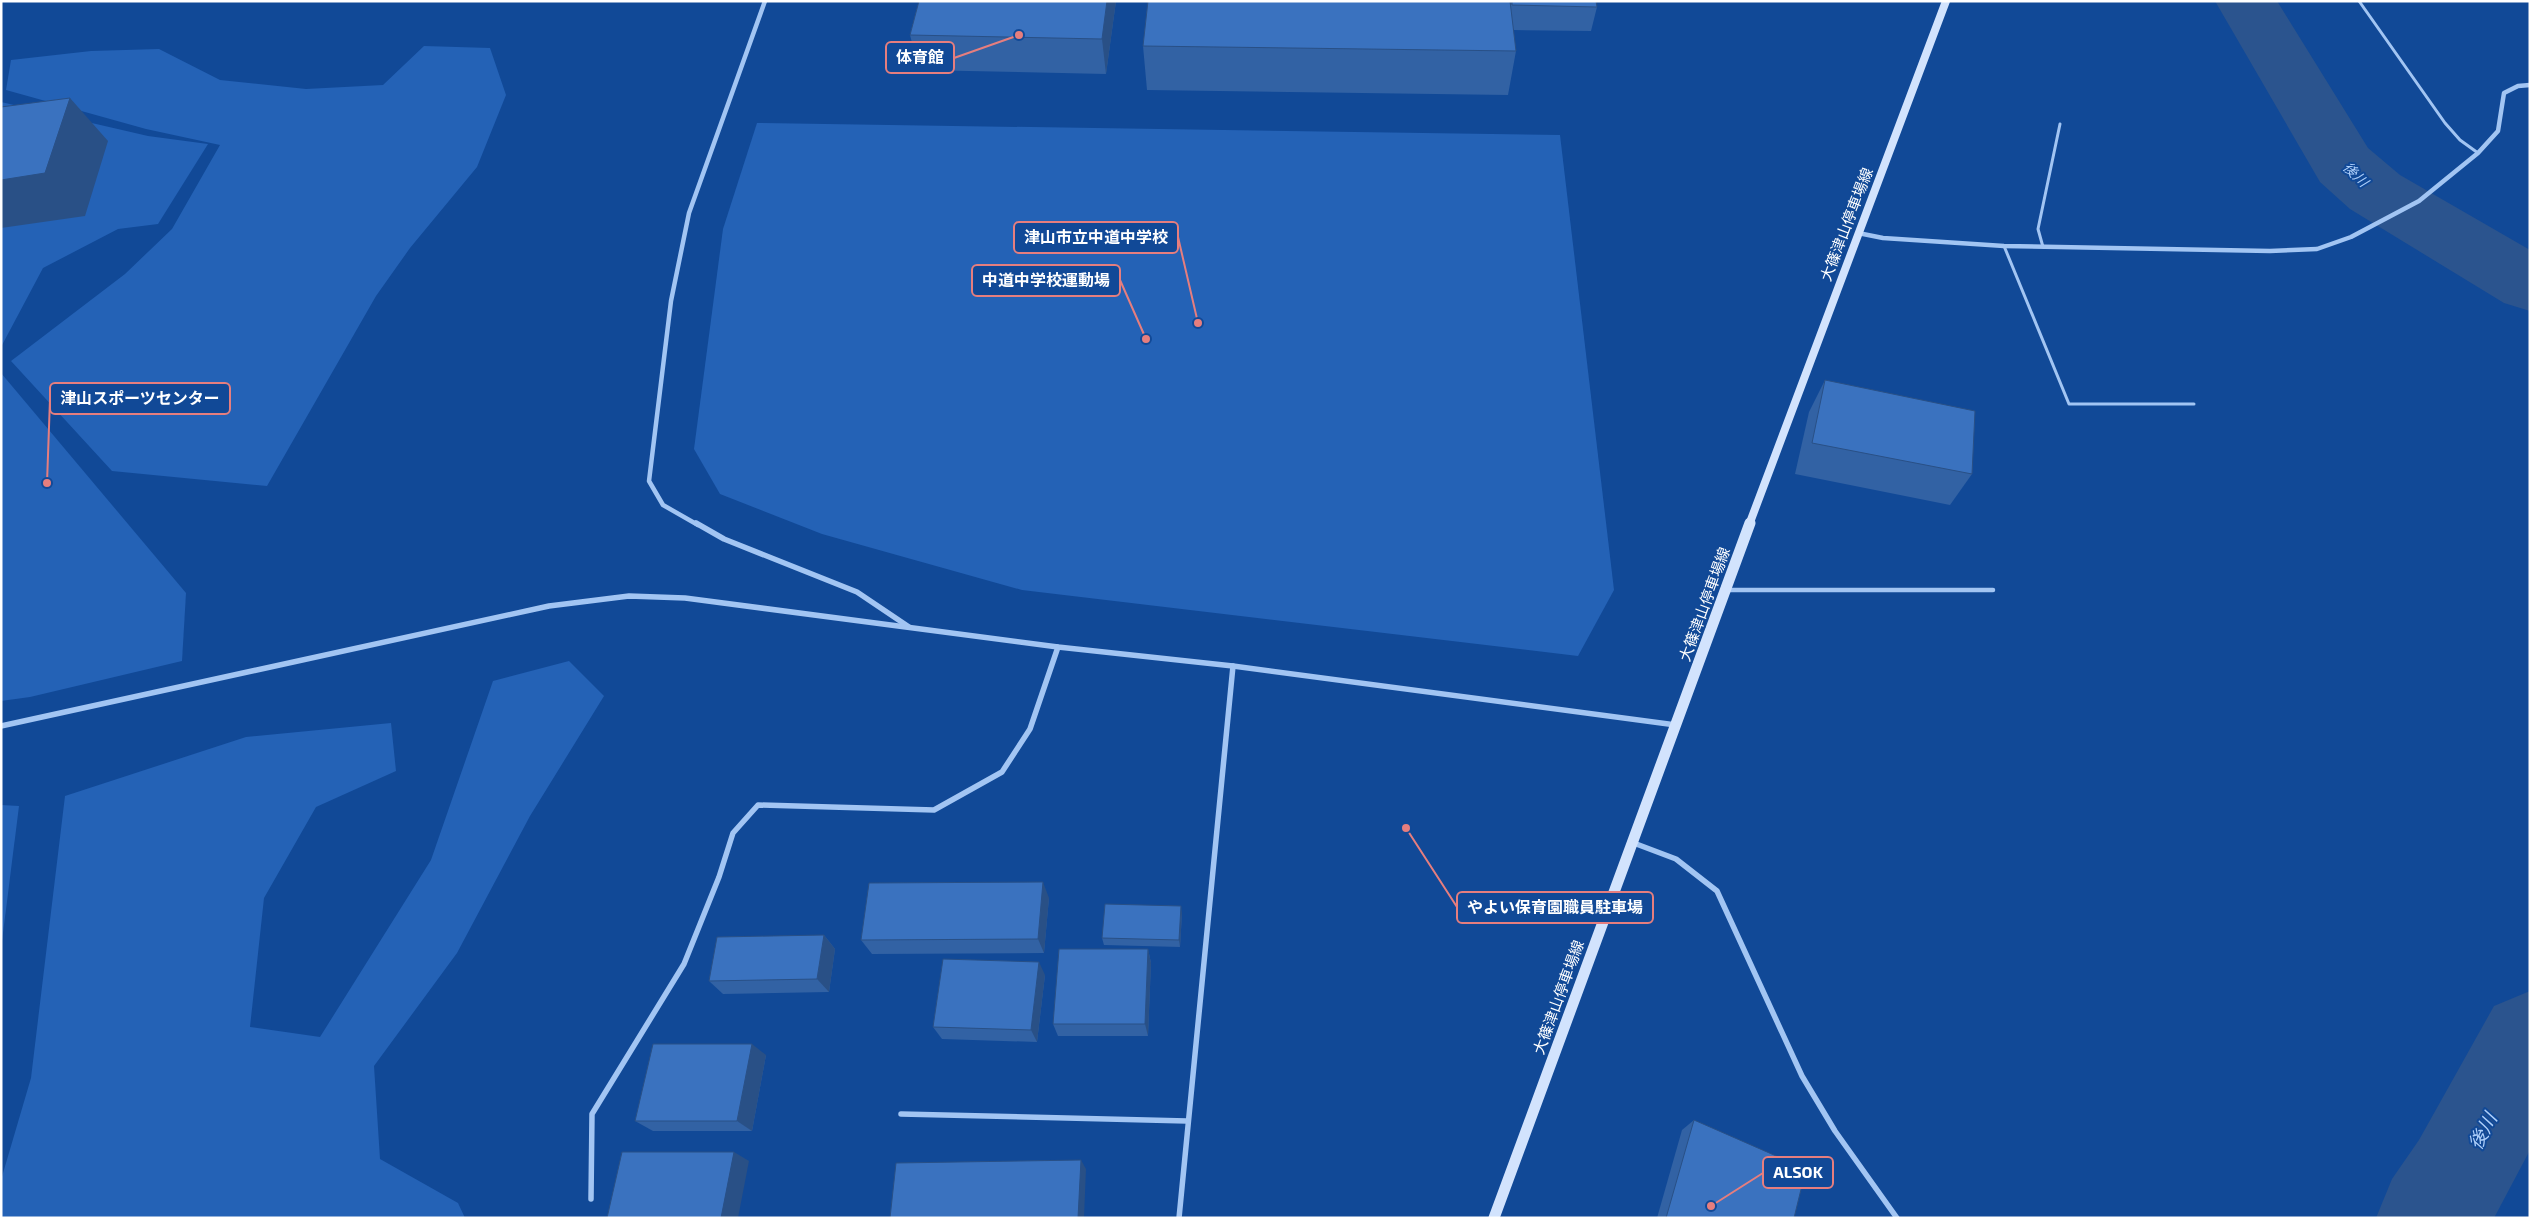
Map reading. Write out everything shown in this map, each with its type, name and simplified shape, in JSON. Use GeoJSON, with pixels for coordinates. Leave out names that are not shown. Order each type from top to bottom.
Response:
{"type":"FeatureCollection","features":[{"type":"Feature","properties":{"kind":"main road","name":"大篠津山停車場線"},"geometry":{"type":"LineString","coordinates":[[1494,1218],[1724,590],[1946,1]]}},
{"type":"Feature","properties":{"kind":"street"},"geometry":{"type":"LineString","coordinates":[[766,1],[689,214],[671,301],[649,481],[663,505],[715,534],[857,592],[910,628]]}},
{"type":"Feature","properties":{"kind":"street"},"geometry":{"type":"LineString","coordinates":[[1858,233],[1882,238],[2004,246],[2270,251],[2317,249],[2351,237],[2419,201],[2478,153],[2498,131],[2504,92],[2518,86],[2530,85]]}},
{"type":"Feature","properties":{"kind":"street"},"geometry":{"type":"LineString","coordinates":[[1,726],[549,606],[629,596],[685,598],[1058,647],[1233,666],[1676,725]]}},
{"type":"Feature","properties":{"kind":"street"},"geometry":{"type":"LineString","coordinates":[[591,1199],[592,1114],[639,1034],[684,964],[719,877],[733,833],[758,805],[934,810],[1002,772],[1030,729],[1058,647]]}},
{"type":"Feature","properties":{"kind":"street"},"geometry":{"type":"LineString","coordinates":[[1179,1218],[1186,1121],[1233,666]]}},
{"type":"Feature","properties":{"kind":"street"},"geometry":{"type":"LineString","coordinates":[[1631,841],[1676,859],[1717,891],[1802,1076],[1835,1131],[1897,1218]]}},
{"type":"Feature","properties":{"kind":"street"},"geometry":{"type":"LineString","coordinates":[[901,1114],[1186,1121]]}},
{"type":"Feature","properties":{"kind":"lane"},"geometry":{"type":"LineString","coordinates":[[2359,1],[2445,123],[2460,140],[2478,153]]}},
{"type":"Feature","properties":{"kind":"lane"},"geometry":{"type":"LineString","coordinates":[[2043,247],[2038,230],[2060,124]]}},
{"type":"Feature","properties":{"kind":"lane"},"geometry":{"type":"LineString","coordinates":[[2004,246],[2069,404],[2194,404]]}},
{"type":"Feature","properties":{"kind":"lane"},"geometry":{"type":"LineString","coordinates":[[1724,590],[1994,590]]}},
{"type":"Feature","properties":{"kind":"shaded area"},"geometry":{"type":"Polygon","coordinates":[[[424,46],[490,48],[506,95],[477,167],[410,248],[376,296],[267,486],[112,471],[11,361],[125,274],[172,229],[220,145],[146,129],[6,90],[11,60],[91,51],[159,49],[220,80],[306,89],[383,85],[424,46]]]}},
{"type":"Feature","properties":{"kind":"shaded area"},"geometry":{"type":"Polygon","coordinates":[[[1,102],[148,136],[208,144],[158,224],[118,229],[43,268],[1,347],[1,102]]]}},
{"type":"Feature","properties":{"kind":"shaded area"},"geometry":{"type":"Polygon","coordinates":[[[757,123],[1560,135],[1614,590],[1578,656],[1022,590],[822,534],[720,494],[694,449],[723,229],[757,123]]]}},
{"type":"Feature","properties":{"kind":"shaded area"},"geometry":{"type":"Polygon","coordinates":[[[1,373],[186,593],[182,661],[30,697],[1,701],[1,373]]]}},
{"type":"Feature","properties":{"kind":"shaded area"},"geometry":{"type":"Polygon","coordinates":[[[569,661],[604,696],[530,816],[457,953],[374,1066],[380,1159],[458,1203],[465,1218],[1,1218],[1,1180],[31,1078],[65,796],[246,737],[391,723],[396,771],[316,807],[264,898],[250,1027],[320,1037],[431,860],[493,681],[569,661]]]}},
{"type":"Feature","properties":{"kind":"shaded area"},"geometry":{"type":"Polygon","coordinates":[[[1,805],[19,806],[1,949],[1,805]]]}},
{"type":"Feature","properties":{"kind":"building"},"geometry":{"type":"Polygon","coordinates":[[[919,1],[1107,1],[1102,39],[910,35],[919,1]]]}},
{"type":"Feature","properties":{"kind":"building"},"geometry":{"type":"Polygon","coordinates":[[[1148,1],[1510,1],[1516,51],[1143,46],[1148,1]]]}},
{"type":"Feature","properties":{"kind":"building"},"geometry":{"type":"Polygon","coordinates":[[[1512,1],[1596,1],[1597,7],[1512,5],[1512,1]]]}},
{"type":"Feature","properties":{"kind":"building"},"geometry":{"type":"Polygon","coordinates":[[[70,98],[45,173],[1,180],[1,107],[70,98]]]}},
{"type":"Feature","properties":{"kind":"building"},"geometry":{"type":"Polygon","coordinates":[[[1825,380],[1975,411],[1972,474],[1812,443],[1825,380]]]}},
{"type":"Feature","properties":{"kind":"building"},"geometry":{"type":"Polygon","coordinates":[[[1043,882],[1038,939],[861,940],[869,883],[1043,882]]]}},
{"type":"Feature","properties":{"kind":"building"},"geometry":{"type":"Polygon","coordinates":[[[1105,904],[1181,906],[1179,940],[1102,938],[1105,904]]]}},
{"type":"Feature","properties":{"kind":"building"},"geometry":{"type":"Polygon","coordinates":[[[824,935],[817,979],[709,981],[717,937],[824,935]]]}},
{"type":"Feature","properties":{"kind":"building"},"geometry":{"type":"Polygon","coordinates":[[[1059,949],[1148,949],[1145,1024],[1053,1024],[1059,949]]]}},
{"type":"Feature","properties":{"kind":"building"},"geometry":{"type":"Polygon","coordinates":[[[943,959],[1039,962],[1031,1030],[933,1027],[943,959]]]}},
{"type":"Feature","properties":{"kind":"building"},"geometry":{"type":"Polygon","coordinates":[[[653,1044],[752,1044],[737,1121],[635,1121],[653,1044]]]}},
{"type":"Feature","properties":{"kind":"building"},"geometry":{"type":"Polygon","coordinates":[[[1694,1120],[1806,1169],[1794,1218],[1666,1218],[1694,1120]]]}},
{"type":"Feature","properties":{"kind":"building"},"geometry":{"type":"Polygon","coordinates":[[[622,1152],[734,1152],[721,1218],[607,1218],[622,1152]]]}},
{"type":"Feature","properties":{"kind":"building"},"geometry":{"type":"Polygon","coordinates":[[[1081,1160],[1078,1218],[890,1218],[896,1163],[1081,1160]]]}},
{"type":"Feature","properties":{"kind":"waterway","name":"後川"},"geometry":{"type":"LineString","coordinates":[[2246,1],[2344,165],[2375,192],[2530,284]]}},
{"type":"Feature","properties":{"kind":"waterway","name":"後川"},"geometry":{"type":"LineString","coordinates":[[2431,1218],[2457,1178],[2530,1042]]}},
{"type":"Feature","properties":{"kind":"place","name":"体育館"},"geometry":{"type":"Point","coordinates":[1019,35]}},
{"type":"Feature","properties":{"kind":"place","name":"津山市立中道中学校"},"geometry":{"type":"Point","coordinates":[1198,323]}},
{"type":"Feature","properties":{"kind":"place","name":"中道中学校運動場"},"geometry":{"type":"Point","coordinates":[1146,339]}},
{"type":"Feature","properties":{"kind":"place","name":"津山スポーツセンター"},"geometry":{"type":"Point","coordinates":[47,483]}},
{"type":"Feature","properties":{"kind":"place","name":"やよい保育園職員駐車場"},"geometry":{"type":"Point","coordinates":[1406,828]}},
{"type":"Feature","properties":{"kind":"place","name":"ALSOK"},"geometry":{"type":"Point","coordinates":[1711,1206]}}]}
